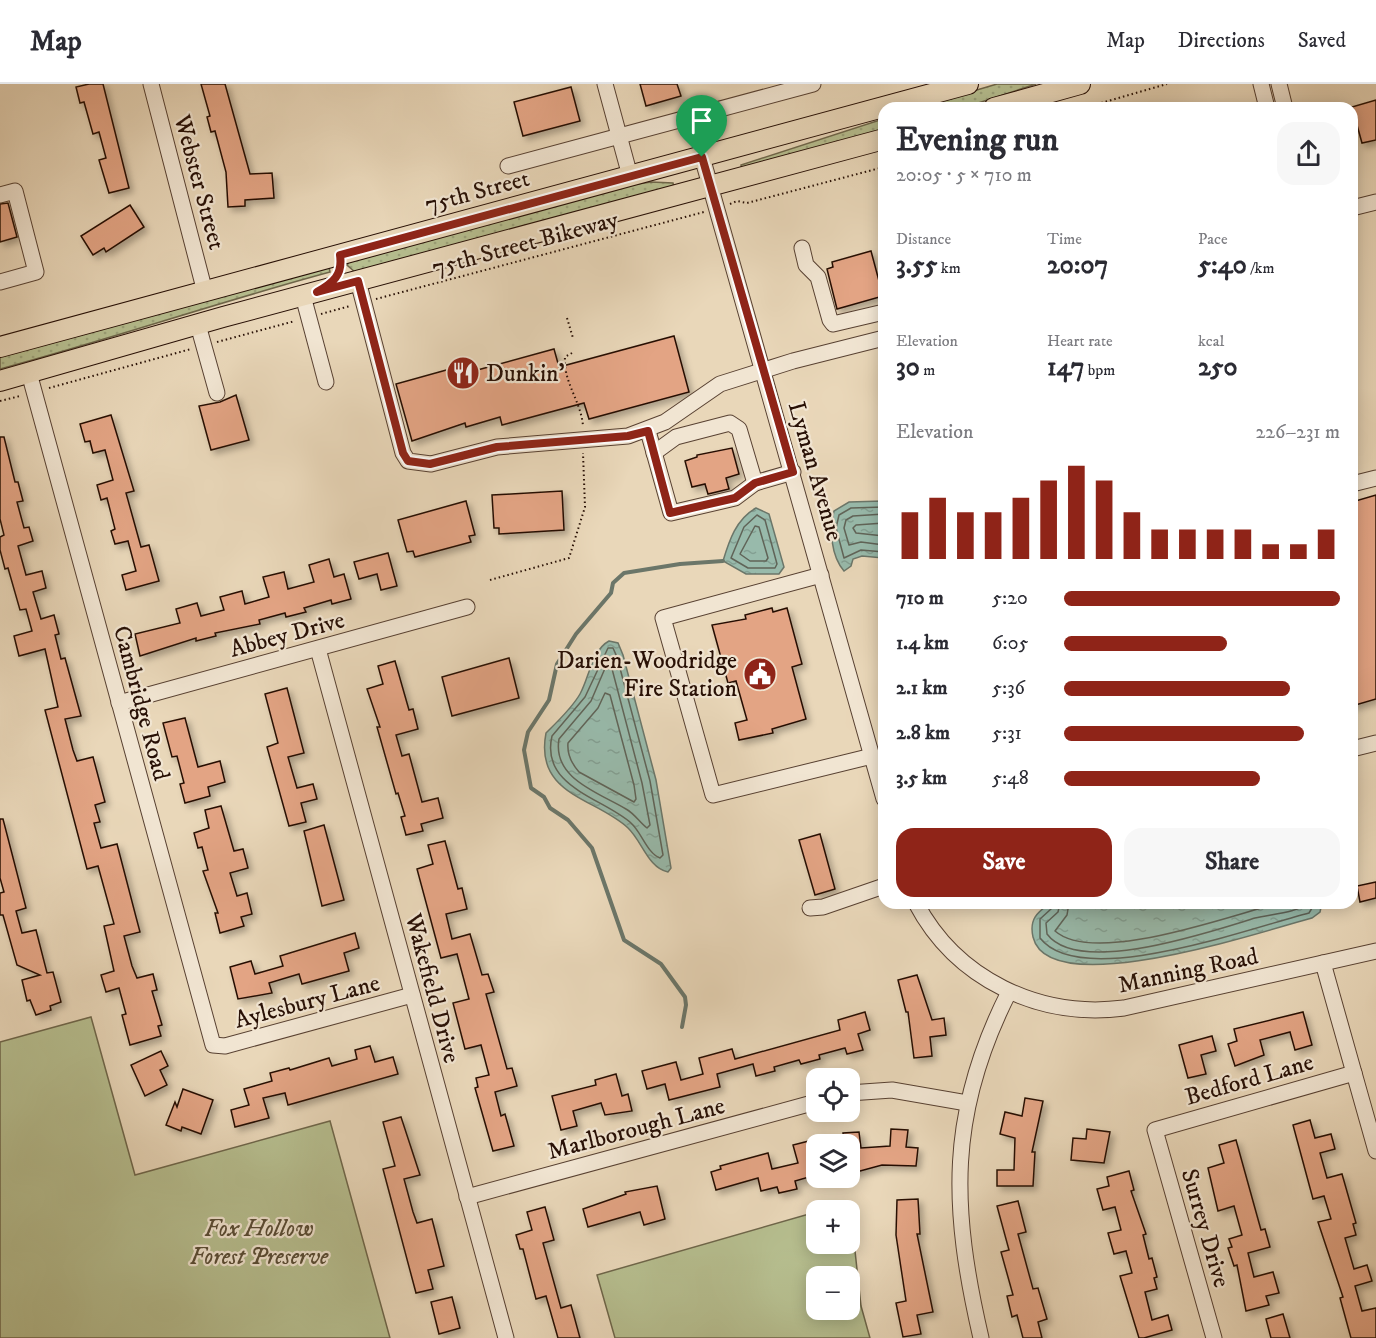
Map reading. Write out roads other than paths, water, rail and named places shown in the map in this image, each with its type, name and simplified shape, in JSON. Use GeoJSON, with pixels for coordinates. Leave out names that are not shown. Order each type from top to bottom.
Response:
{"type":"FeatureCollection","features":[{"type":"Feature","properties":{"kind":"main road","name":"75th Street"},"geometry":{"type":"LineString","coordinates":[[902,102],[968,84]]}},
{"type":"Feature","properties":{"kind":"main road"},"geometry":{"type":"LineString","coordinates":[[1016,102],[1080,84]]}},
{"type":"Feature","properties":{"kind":"main road","name":"75th Street"},"geometry":{"type":"LineString","coordinates":[[0,347],[878,109]]}},
{"type":"Feature","properties":{"kind":"main road"},"geometry":{"type":"LineString","coordinates":[[0,381],[310,294],[878,141]]}},
{"type":"Feature","properties":{"kind":"main road"},"geometry":{"type":"LineString","coordinates":[[310,294],[338,276],[342,267],[340,255]]}},
{"type":"Feature","properties":{"kind":"street","name":"Webster Street"},"geometry":{"type":"LineString","coordinates":[[151,84],[205,292]]}},
{"type":"Feature","properties":{"kind":"street"},"geometry":{"type":"LineString","coordinates":[[605,84],[630,176]]}},
{"type":"Feature","properties":{"kind":"street"},"geometry":{"type":"LineString","coordinates":[[508,166],[813,84]]}},
{"type":"Feature","properties":{"kind":"street"},"geometry":{"type":"LineString","coordinates":[[1261,84],[1266,102]]}},
{"type":"Feature","properties":{"kind":"street"},"geometry":{"type":"LineString","coordinates":[[1279,84],[1284,102]]}},
{"type":"Feature","properties":{"kind":"street","name":"Lyman Avenue"},"geometry":{"type":"LineString","coordinates":[[702,157],[878,778]]}},
{"type":"Feature","properties":{"kind":"street"},"geometry":{"type":"LineString","coordinates":[[0,195],[15,191],[36,272],[0,282]]}},
{"type":"Feature","properties":{"kind":"street"},"geometry":{"type":"LineString","coordinates":[[1358,206],[1376,202]]}},
{"type":"Feature","properties":{"kind":"street"},"geometry":{"type":"LineString","coordinates":[[802,248],[806,265],[818,277],[833,324],[878,313]]}},
{"type":"Feature","properties":{"kind":"street"},"geometry":{"type":"LineString","coordinates":[[358,281],[403,453],[408,461],[430,464],[497,447],[628,436],[648,431],[720,384],[878,340]]}},
{"type":"Feature","properties":{"kind":"street"},"geometry":{"type":"LineString","coordinates":[[310,294],[326,382]]}},
{"type":"Feature","properties":{"kind":"street"},"geometry":{"type":"LineString","coordinates":[[198,325],[218,393]]}},
{"type":"Feature","properties":{"kind":"street","name":"Cambridge Road"},"geometry":{"type":"LineString","coordinates":[[29,374],[213,1045]]}},
{"type":"Feature","properties":{"kind":"street"},"geometry":{"type":"LineString","coordinates":[[654,453],[675,437],[730,423],[739,429],[755,483]]}},
{"type":"Feature","properties":{"kind":"street"},"geometry":{"type":"LineString","coordinates":[[648,431],[670,513],[735,498],[755,483],[793,472]]}},
{"type":"Feature","properties":{"kind":"street"},"geometry":{"type":"LineString","coordinates":[[1358,482],[1376,478]]}},
{"type":"Feature","properties":{"kind":"street"},"geometry":{"type":"LineString","coordinates":[[821,575],[663,618],[712,795],[872,756]]}},
{"type":"Feature","properties":{"kind":"street","name":"Abbey Drive"},"geometry":{"type":"LineString","coordinates":[[119,703],[467,607]]}},
{"type":"Feature","properties":{"kind":"street","name":"Wakefield Drive"},"geometry":{"type":"LineString","coordinates":[[318,649],[506,1338]]}},
{"type":"Feature","properties":{"kind":"street"},"geometry":{"type":"LineString","coordinates":[[1358,748],[1376,743]]}},
{"type":"Feature","properties":{"kind":"street"},"geometry":{"type":"LineString","coordinates":[[810,908],[824,907],[878,888]]}},
{"type":"Feature","properties":{"kind":"street"},"geometry":{"type":"LineString","coordinates":[[920,909],[943,941],[962,961],[990,983],[1009,992],[989,1032],[967,1103],[959,1166],[960,1222],[967,1276],[981,1338]]}},
{"type":"Feature","properties":{"kind":"street","name":"Manning Road"},"geometry":{"type":"LineString","coordinates":[[1009,992],[1063,1008],[1109,1010],[1376,951]]}},
{"type":"Feature","properties":{"kind":"street"},"geometry":{"type":"LineString","coordinates":[[1323,963],[1376,1151]]}},
{"type":"Feature","properties":{"kind":"street","name":"Aylesbury Lane"},"geometry":{"type":"LineString","coordinates":[[213,1045],[225,1046],[412,995]]}},
{"type":"Feature","properties":{"kind":"street","name":"Bedford Lane"},"geometry":{"type":"LineString","coordinates":[[1155,1130],[1354,1073]]}},
{"type":"Feature","properties":{"kind":"street"},"geometry":{"type":"LineString","coordinates":[[860,1092],[892,1090],[967,1103]]}},
{"type":"Feature","properties":{"kind":"street","name":"Marlborough Lane"},"geometry":{"type":"LineString","coordinates":[[467,1197],[806,1105]]}},
{"type":"Feature","properties":{"kind":"street","name":"Surrey Drive"},"geometry":{"type":"LineString","coordinates":[[1155,1130],[1214,1338]]}},
{"type":"Feature","properties":{"kind":"water"},"geometry":{"type":"Polygon","coordinates":[[[878,501],[878,558],[862,556],[853,559],[851,566],[844,571],[836,558],[832,542],[832,526],[834,511],[849,502],[878,501]]]}},
{"type":"Feature","properties":{"kind":"water"},"geometry":{"type":"Polygon","coordinates":[[[756,508],[769,514],[784,567],[779,574],[746,574],[723,561],[738,524],[756,508]]]}},
{"type":"Feature","properties":{"kind":"water"},"geometry":{"type":"Polygon","coordinates":[[[609,641],[618,643],[623,655],[656,780],[671,868],[668,872],[650,860],[628,828],[570,792],[549,770],[545,754],[546,733],[577,699],[595,658],[603,645],[609,641]]]}},
{"type":"Feature","properties":{"kind":"water"},"geometry":{"type":"Polygon","coordinates":[[[1321,909],[1312,918],[1209,947],[1117,963],[1077,964],[1048,956],[1033,937],[1033,921],[1041,910],[1321,909]]]}},
{"type":"Feature","properties":{"kind":"waterway"},"geometry":{"type":"LineString","coordinates":[[682,1027],[685,997],[661,964],[624,940],[592,848],[568,820],[550,808],[544,797],[531,788],[524,750],[528,732],[549,700],[557,664],[576,634],[611,593],[613,583],[624,573],[680,564],[723,561]]}},
{"type":"Feature","properties":{"kind":"place","name":"Dunkin'"},"geometry":{"type":"Point","coordinates":[463,373]}},
{"type":"Feature","properties":{"kind":"place","name":"Darien-Woodridge Fire Station"},"geometry":{"type":"Point","coordinates":[760,674]}},
{"type":"Feature","properties":{"kind":"park label","name":"Fox Hollow Forest Preserve"},"geometry":{"type":"Point","coordinates":[259,1242]}}]}
